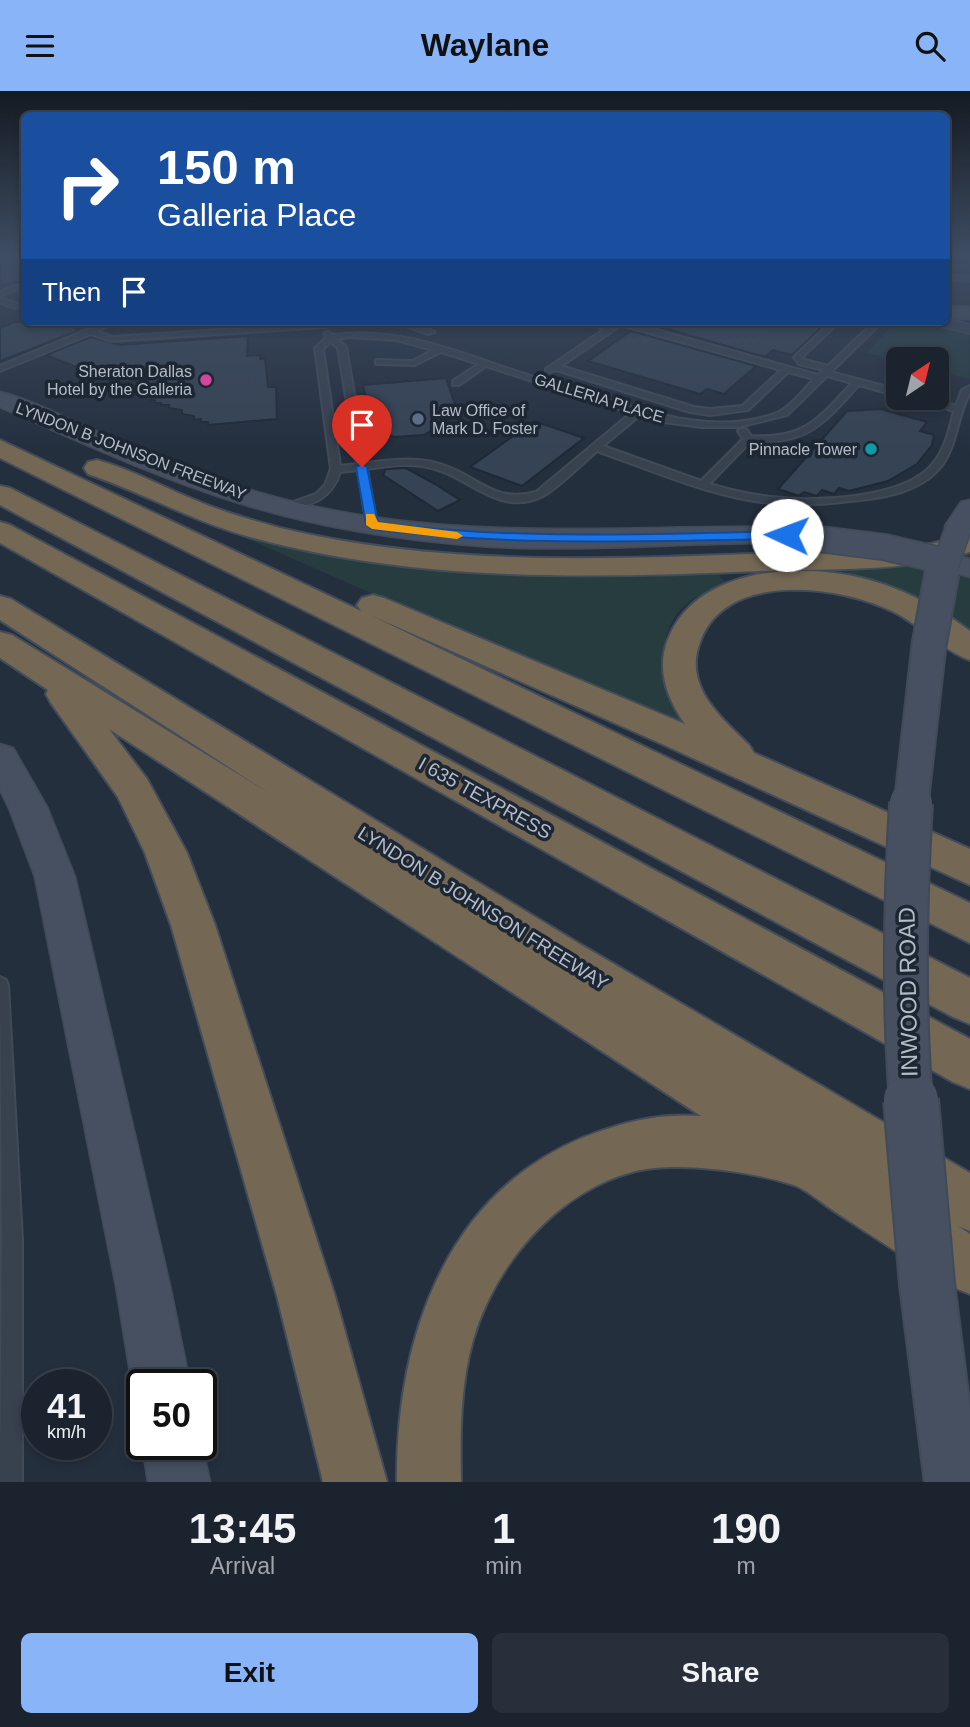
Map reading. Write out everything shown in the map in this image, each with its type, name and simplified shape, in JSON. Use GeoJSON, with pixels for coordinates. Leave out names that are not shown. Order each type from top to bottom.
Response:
{"type":"FeatureCollection","features":[{"type":"Feature","properties":{"kind":"highway"},"geometry":{"type":"LineString","coordinates":[[0,440],[103,470],[199,512],[244,526],[295,540],[406,558],[532,566],[720,565],[897,559],[941,553],[961,557]]}},
{"type":"Feature","properties":{"kind":"highway"},"geometry":{"type":"LineString","coordinates":[[0,448],[970,924]]}},
{"type":"Feature","properties":{"kind":"highway"},"geometry":{"type":"LineString","coordinates":[[0,494],[970,1003]]}},
{"type":"Feature","properties":{"kind":"highway","name":"I 635 TEXPRESS"},"geometry":{"type":"LineString","coordinates":[[0,531],[970,1065]]}},
{"type":"Feature","properties":{"kind":"highway"},"geometry":{"type":"LineString","coordinates":[[214,553],[298,574],[554,681],[694,745],[745,764],[970,868]]}},
{"type":"Feature","properties":{"kind":"highway"},"geometry":{"type":"LineString","coordinates":[[745,764],[693,709],[684,692],[680,674],[680,657],[688,627],[711,604],[728,594],[775,582],[807,581],[853,586],[902,602],[950,631],[970,649]]}},
{"type":"Feature","properties":{"kind":"highway","name":"LYNDON B JOHNSON FREEWAY"},"geometry":{"type":"LineString","coordinates":[[0,606],[562,957],[970,1204]]}},
{"type":"Feature","properties":{"kind":"highway"},"geometry":{"type":"LineString","coordinates":[[0,643],[48,676],[125,721],[713,1094],[807,1163],[970,1266]]}},
{"type":"Feature","properties":{"kind":"highway"},"geometry":{"type":"LineString","coordinates":[[48,676],[93,732],[133,789],[166,853],[193,925],[306,1296],[355,1482]]}},
{"type":"Feature","properties":{"kind":"highway"},"geometry":{"type":"LineString","coordinates":[[429,1482],[426,1448],[430,1389],[447,1328],[471,1270],[504,1224],[538,1191],[574,1169],[612,1152],[654,1142],[702,1142],[807,1163]]}},
{"type":"Feature","properties":{"kind":"main road","name":"LYNDON B JOHNSON FREEWAY"},"geometry":{"type":"LineString","coordinates":[[0,399],[220,489],[280,507],[372,525],[440,534],[544,539],[787,535],[961,557]]}},
{"type":"Feature","properties":{"kind":"main road","name":"INWOOD ROAD"},"geometry":{"type":"LineString","coordinates":[[952,1482],[932,1332],[912,1139],[906,929],[908,820],[912,764],[970,508]]}},
{"type":"Feature","properties":{"kind":"main road"},"geometry":{"type":"LineString","coordinates":[[0,757],[28,807],[55,877],[143,1286],[158,1369]]}},
{"type":"Feature","properties":{"kind":"main road"},"geometry":{"type":"LineString","coordinates":[[175,1460],[179,1482]]}},
{"type":"Feature","properties":{"kind":"street"},"geometry":{"type":"LineString","coordinates":[[950,324],[970,329]]}},
{"type":"Feature","properties":{"kind":"lane"},"geometry":{"type":"LineString","coordinates":[[0,369],[103,326]]}},
{"type":"Feature","properties":{"kind":"lane"},"geometry":{"type":"LineString","coordinates":[[91,331],[111,339],[286,326]]}},
{"type":"Feature","properties":{"kind":"lane"},"geometry":{"type":"LineString","coordinates":[[327,326],[330,338],[342,347],[372,525]]}},
{"type":"Feature","properties":{"kind":"lane"},"geometry":{"type":"LineString","coordinates":[[411,326],[431,332]]}},
{"type":"Feature","properties":{"kind":"lane"},"geometry":{"type":"LineString","coordinates":[[537,380],[614,326]]}},
{"type":"Feature","properties":{"kind":"lane"},"geometry":{"type":"LineString","coordinates":[[625,326],[787,369],[825,373],[886,390]]}},
{"type":"Feature","properties":{"kind":"lane"},"geometry":{"type":"LineString","coordinates":[[825,373],[798,358],[831,326]]}},
{"type":"Feature","properties":{"kind":"lane","name":"GALLERIA PLACE"},"geometry":{"type":"LineString","coordinates":[[330,338],[349,335],[384,336],[440,349],[656,418],[701,424],[738,424],[784,413],[874,326]]}},
{"type":"Feature","properties":{"kind":"lane"},"geometry":{"type":"LineString","coordinates":[[280,507],[303,504],[320,498],[328,491],[336,469],[319,348],[330,338]]}},
{"type":"Feature","properties":{"kind":"lane"},"geometry":{"type":"LineString","coordinates":[[379,362],[415,363],[440,349]]}},
{"type":"Feature","properties":{"kind":"lane"},"geometry":{"type":"LineString","coordinates":[[456,383],[486,363]]}},
{"type":"Feature","properties":{"kind":"lane"},"geometry":{"type":"LineString","coordinates":[[555,367],[693,410],[710,412],[745,408],[787,369]]}},
{"type":"Feature","properties":{"kind":"lane"},"geometry":{"type":"LineString","coordinates":[[704,483],[748,439],[782,441],[811,431],[858,382]]}},
{"type":"Feature","properties":{"kind":"lane"},"geometry":{"type":"LineString","coordinates":[[596,447],[704,483],[768,500],[803,502],[883,495],[932,471],[945,454],[958,409],[965,392],[970,389]]}},
{"type":"Feature","properties":{"kind":"lane"},"geometry":{"type":"LineString","coordinates":[[949,407],[958,409]]}},
{"type":"Feature","properties":{"kind":"lane"},"geometry":{"type":"LineString","coordinates":[[336,469],[405,462],[436,465],[499,498],[521,501],[540,494],[638,412]]}},
{"type":"Feature","properties":{"kind":"lane"},"geometry":{"type":"LineString","coordinates":[[738,424],[748,439]]}},
{"type":"Feature","properties":{"kind":"lane"},"geometry":{"type":"LineString","coordinates":[[0,985],[12,1239],[10,1482]]}},
{"type":"Feature","properties":{"kind":"green space"},"geometry":{"type":"Polygon","coordinates":[[[891,326],[931,326],[969,335],[970,379],[949,374],[949,347],[886,347],[886,358],[867,353],[891,326]]]}},
{"type":"Feature","properties":{"kind":"green space"},"geometry":{"type":"Polygon","coordinates":[[[235,533],[319,552],[473,572],[717,572],[726,584],[691,601],[677,614],[667,635],[661,662],[666,692],[673,708],[692,735],[566,673],[357,587],[235,533]]]}},
{"type":"Feature","properties":{"kind":"green space"},"geometry":{"type":"Polygon","coordinates":[[[970,551],[970,638],[830,575],[824,568],[970,551]]]}},
{"type":"Feature","properties":{"kind":"building"},"geometry":{"type":"Polygon","coordinates":[[[21,322],[21,326],[70,326],[80,330],[0,361],[0,328],[21,322]]]}},
{"type":"Feature","properties":{"kind":"building"},"geometry":{"type":"Polygon","coordinates":[[[657,326],[823,326],[792,355],[773,350],[765,357],[657,326]]]}},
{"type":"Feature","properties":{"kind":"building"},"geometry":{"type":"Polygon","coordinates":[[[631,331],[756,366],[724,394],[707,389],[700,394],[588,361],[631,331]]]}},
{"type":"Feature","properties":{"kind":"building","name":"Sheraton Dallas Hotel by the Galleria"},"geometry":{"type":"Polygon","coordinates":[[[248,336],[247,356],[260,355],[260,359],[265,358],[268,387],[276,387],[277,419],[208,425],[208,422],[201,422],[201,419],[194,420],[194,416],[182,414],[182,410],[150,400],[153,385],[145,385],[146,380],[111,383],[115,365],[79,368],[46,355],[91,337],[119,345],[248,336]]]}},
{"type":"Feature","properties":{"kind":"building"},"geometry":{"type":"Polygon","coordinates":[[[446,378],[458,413],[424,435],[394,437],[372,429],[363,385],[446,378]]]}},
{"type":"Feature","properties":{"kind":"building","name":"Pinnacle Tower"},"geometry":{"type":"Polygon","coordinates":[[[881,409],[927,422],[920,431],[934,435],[932,445],[917,464],[888,481],[849,491],[839,488],[834,494],[822,490],[817,496],[804,492],[799,496],[778,489],[847,411],[881,409]]]}},
{"type":"Feature","properties":{"kind":"building"},"geometry":{"type":"Polygon","coordinates":[[[534,421],[584,438],[522,486],[470,467],[534,421]]]}},
{"type":"Feature","properties":{"kind":"building"},"geometry":{"type":"Polygon","coordinates":[[[406,468],[460,500],[438,511],[383,475],[386,469],[406,468]]]}},
{"type":"Feature","properties":{"kind":"slow traffic"},"geometry":{"type":"LineString","coordinates":[[370,516],[372,525],[457,536]]}},
{"type":"Feature","properties":{"kind":"place","name":"Sheraton Dallas Hotel by the Galleria"},"geometry":{"type":"Point","coordinates":[206,380]}},
{"type":"Feature","properties":{"kind":"place","name":"Law Office of Mark D. Foster"},"geometry":{"type":"Point","coordinates":[418,419]}},
{"type":"Feature","properties":{"kind":"place","name":"Pinnacle Tower"},"geometry":{"type":"Point","coordinates":[871,449]}},
{"type":"Feature","properties":{"kind":"route"},"geometry":{"type":"LineString","coordinates":[[362,467],[372,525],[492,538],[787,535]]}}]}
